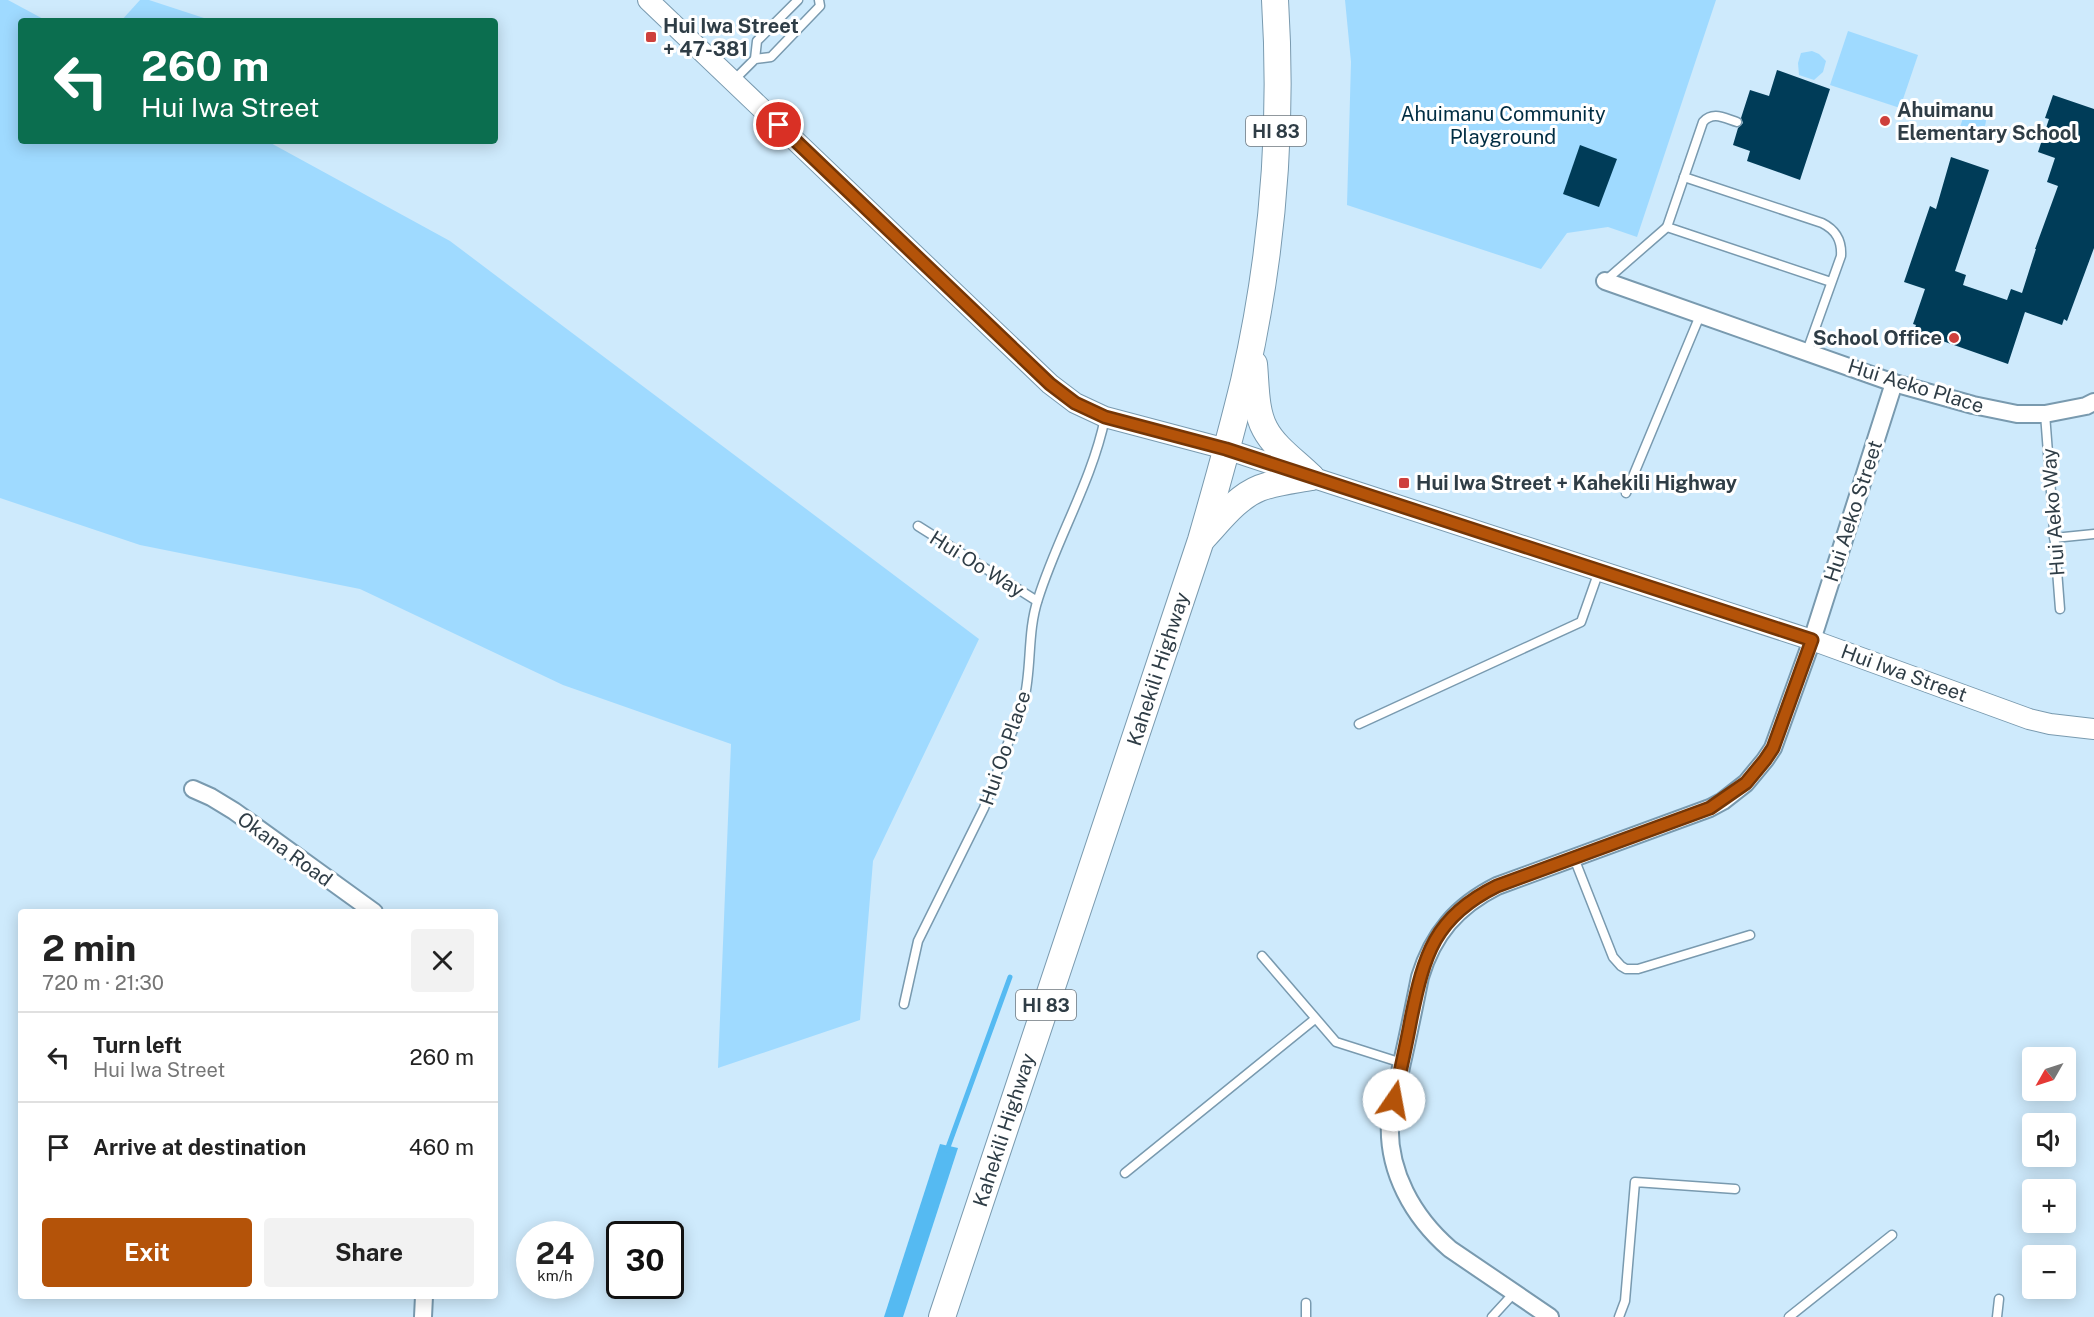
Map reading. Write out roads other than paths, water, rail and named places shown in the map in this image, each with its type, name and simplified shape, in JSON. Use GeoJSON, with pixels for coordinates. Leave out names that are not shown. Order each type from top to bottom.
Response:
{"type":"FeatureCollection","features":[{"type":"Feature","properties":{"kind":"main road","name":"Kahekili Highway"},"geometry":{"type":"LineString","coordinates":[[942,1317],[1201,540],[1244,380],[1265,261],[1272,201],[1277,80],[1275,0]]}},
{"type":"Feature","properties":{"kind":"main road"},"geometry":{"type":"LineString","coordinates":[[1251,343],[1259,414],[1264,429],[1274,442],[1311,477]]}},
{"type":"Feature","properties":{"kind":"main road"},"geometry":{"type":"LineString","coordinates":[[1201,540],[1245,496],[1260,488],[1311,477]]}},
{"type":"Feature","properties":{"kind":"street","name":"Hui Iwa Street"},"geometry":{"type":"LineString","coordinates":[[648,0],[1050,384],[1075,403],[1105,417],[1226,449],[1812,640],[2029,719],[2061,726],[2094,729]]}},
{"type":"Feature","properties":{"kind":"street","name":"Hui Aeko Place"},"geometry":{"type":"LineString","coordinates":[[1605,281],[1894,383],[2017,414],[2045,414],[2086,406],[2094,402]]}},
{"type":"Feature","properties":{"kind":"street","name":"Hui Aeko Street"},"geometry":{"type":"LineString","coordinates":[[1550,1317],[1438,1239],[1418,1216],[1402,1188],[1392,1154],[1390,1119],[1420,977],[1429,951],[1443,927],[1467,903],[1481,893],[1710,808],[1746,783],[1765,760],[1773,748],[1812,640],[1894,383]]}},
{"type":"Feature","properties":{"kind":"street","name":"Okana Road"},"geometry":{"type":"LineString","coordinates":[[193,789],[228,808],[370,909]]}},
{"type":"Feature","properties":{"kind":"street"},"geometry":{"type":"LineString","coordinates":[[423,1317],[424,1299]]}},
{"type":"Feature","properties":{"kind":"lane"},"geometry":{"type":"LineString","coordinates":[[755,59],[757,41],[798,0]]}},
{"type":"Feature","properties":{"kind":"lane"},"geometry":{"type":"LineString","coordinates":[[733,81],[755,59],[771,57],[820,6],[819,0]]}},
{"type":"Feature","properties":{"kind":"lane"},"geometry":{"type":"LineString","coordinates":[[1605,281],[1667,227],[1701,126],[1706,119],[1715,116],[1737,122]]}},
{"type":"Feature","properties":{"kind":"lane"},"geometry":{"type":"LineString","coordinates":[[1684,177],[1828,226],[1838,237],[1842,249],[1807,351]]}},
{"type":"Feature","properties":{"kind":"lane"},"geometry":{"type":"LineString","coordinates":[[1667,227],[1832,282]]}},
{"type":"Feature","properties":{"kind":"lane"},"geometry":{"type":"LineString","coordinates":[[1626,493],[1701,313]]}},
{"type":"Feature","properties":{"kind":"lane","name":"Hui Aeko Way"},"geometry":{"type":"LineString","coordinates":[[2045,414],[2060,609]]}},
{"type":"Feature","properties":{"kind":"lane","name":"Hui Oo Place"},"geometry":{"type":"LineString","coordinates":[[904,1004],[918,941],[984,808],[1024,700],[1028,683],[1031,632],[1037,601],[1097,452],[1105,417]]}},
{"type":"Feature","properties":{"kind":"lane","name":"Hui Oo Way"},"geometry":{"type":"LineString","coordinates":[[918,526],[1037,601]]}},
{"type":"Feature","properties":{"kind":"lane"},"geometry":{"type":"LineString","coordinates":[[2054,538],[2094,534]]}},
{"type":"Feature","properties":{"kind":"lane"},"geometry":{"type":"LineString","coordinates":[[1359,724],[1581,622],[1599,571]]}},
{"type":"Feature","properties":{"kind":"lane"},"geometry":{"type":"LineString","coordinates":[[1574,858],[1613,957],[1626,969],[1638,969],[1750,935]]}},
{"type":"Feature","properties":{"kind":"lane"},"geometry":{"type":"LineString","coordinates":[[1262,956],[1315,1019],[1341,1045],[1402,1063]]}},
{"type":"Feature","properties":{"kind":"lane"},"geometry":{"type":"LineString","coordinates":[[1125,1173],[1315,1019]]}},
{"type":"Feature","properties":{"kind":"lane"},"geometry":{"type":"LineString","coordinates":[[1618,1317],[1625,1301],[1635,1182],[1736,1189]]}},
{"type":"Feature","properties":{"kind":"lane"},"geometry":{"type":"LineString","coordinates":[[1789,1317],[1892,1235]]}},
{"type":"Feature","properties":{"kind":"lane"},"geometry":{"type":"LineString","coordinates":[[1492,1317],[1515,1293]]}},
{"type":"Feature","properties":{"kind":"lane"},"geometry":{"type":"LineString","coordinates":[[1997,1317],[1999,1299]]}},
{"type":"Feature","properties":{"kind":"lane"},"geometry":{"type":"LineString","coordinates":[[1306,1303],[1306,1317]]}},
{"type":"Feature","properties":{"kind":"waterway"},"geometry":{"type":"LineString","coordinates":[[947,1150],[1010,977]]}},
{"type":"Feature","properties":{"kind":"place","name":"Hui Iwa Street + 47-381"},"geometry":{"type":"Point","coordinates":[651,37]}},
{"type":"Feature","properties":{"kind":"place","name":"Ahuimanu Elementary School"},"geometry":{"type":"Point","coordinates":[1885,121]}},
{"type":"Feature","properties":{"kind":"place","name":"School Office"},"geometry":{"type":"Point","coordinates":[1954,338]}},
{"type":"Feature","properties":{"kind":"place","name":"Hui Iwa Street + Kahekili Highway"},"geometry":{"type":"Point","coordinates":[1404,483]}},
{"type":"Feature","properties":{"kind":"park label","name":"Ahuimanu Community Playground"},"geometry":{"type":"Point","coordinates":[1503,126]}}]}
